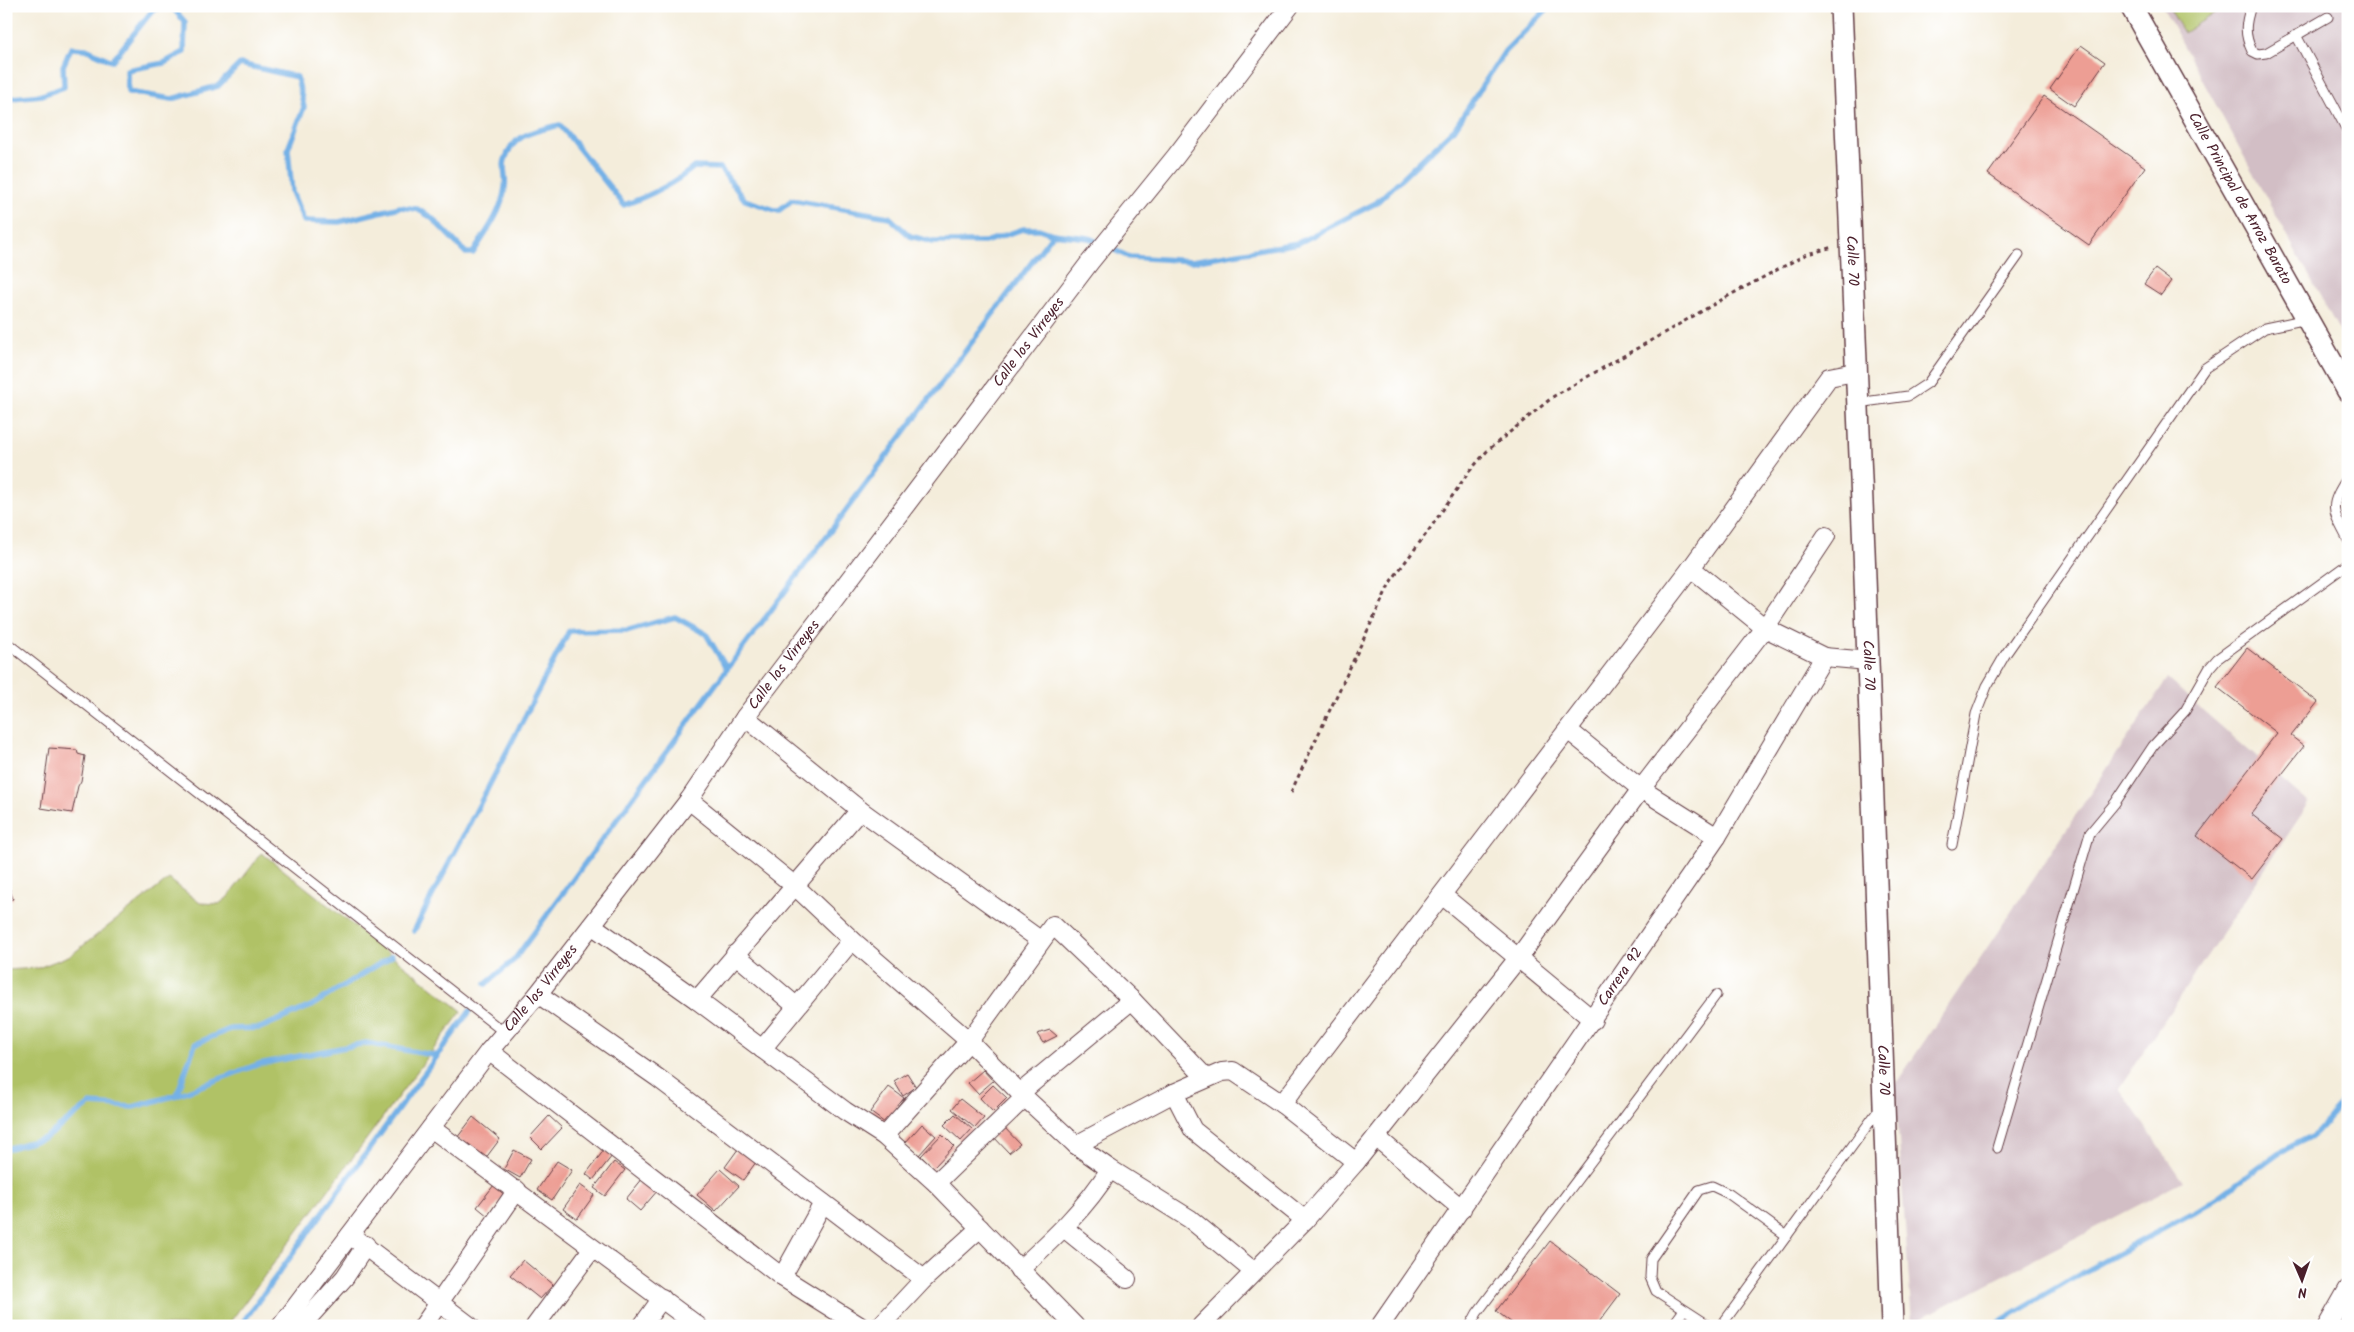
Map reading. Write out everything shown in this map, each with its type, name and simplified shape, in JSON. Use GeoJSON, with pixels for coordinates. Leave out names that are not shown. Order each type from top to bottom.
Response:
{"type":"FeatureCollection","features":[{"type":"Feature","properties":{"kind":"street","name":"Calle los Virreyes"},"geometry":{"type":"LineString","coordinates":[[281,1326],[489,1052],[592,926],[689,800],[745,717],[1090,262],[1176,156],[1290,6]]}},
{"type":"Feature","properties":{"kind":"street","name":"Calle 70"},"geometry":{"type":"LineString","coordinates":[[1841,6],[1868,661],[1892,1326]]}},
{"type":"Feature","properties":{"kind":"street","name":"Calle Principal de Arroz Barato"},"geometry":{"type":"LineString","coordinates":[[2131,6],[2348,391]]}},
{"type":"Feature","properties":{"kind":"street"},"geometry":{"type":"LineString","coordinates":[[1282,1104],[1691,568],[1829,377],[1855,372]]}},
{"type":"Feature","properties":{"kind":"street"},"geometry":{"type":"LineString","coordinates":[[1201,1326],[1305,1220],[1356,1162],[1519,957],[1641,789],[1765,628],[1826,536]]}},
{"type":"Feature","properties":{"kind":"street"},"geometry":{"type":"LineString","coordinates":[[1691,568],[1765,628],[1824,657],[1868,661]]}},
{"type":"Feature","properties":{"kind":"street","name":"Carrera 92"},"geometry":{"type":"LineString","coordinates":[[1380,1326],[1593,1020],[1717,837],[1824,657]]}},
{"type":"Feature","properties":{"kind":"street"},"geometry":{"type":"LineString","coordinates":[[745,717],[860,810],[1040,940]]}},
{"type":"Feature","properties":{"kind":"street"},"geometry":{"type":"LineString","coordinates":[[1568,730],[1641,789],[1717,837]]}},
{"type":"Feature","properties":{"kind":"street"},"geometry":{"type":"LineString","coordinates":[[689,800],[795,886],[852,940],[969,1040],[1076,1145],[1110,1169],[1190,1219],[1253,1271]]}},
{"type":"Feature","properties":{"kind":"street"},"geometry":{"type":"LineString","coordinates":[[697,1000],[860,810]]}},
{"type":"Feature","properties":{"kind":"street"},"geometry":{"type":"LineString","coordinates":[[1442,895],[1593,1020]]}},
{"type":"Feature","properties":{"kind":"street"},"geometry":{"type":"LineString","coordinates":[[884,1136],[969,1040],[1040,940],[1053,925],[1132,1000],[1206,1078]]}},
{"type":"Feature","properties":{"kind":"street"},"geometry":{"type":"LineString","coordinates":[[592,926],[884,1136],[936,1183],[1075,1326]]}},
{"type":"Feature","properties":{"kind":"street"},"geometry":{"type":"LineString","coordinates":[[762,1049],[852,940]]}},
{"type":"Feature","properties":{"kind":"street"},"geometry":{"type":"LineString","coordinates":[[735,954],[796,1006]]}},
{"type":"Feature","properties":{"kind":"street"},"geometry":{"type":"LineString","coordinates":[[538,994],[658,1078],[924,1279]]}},
{"type":"Feature","properties":{"kind":"street"},"geometry":{"type":"LineString","coordinates":[[936,1183],[1023,1095],[1132,1000]]}},
{"type":"Feature","properties":{"kind":"street"},"geometry":{"type":"LineString","coordinates":[[489,1052],[782,1277],[860,1326]]}},
{"type":"Feature","properties":{"kind":"street"},"geometry":{"type":"LineString","coordinates":[[1076,1145],[1174,1093],[1222,1072],[1233,1071],[1282,1104],[1356,1162]]}},
{"type":"Feature","properties":{"kind":"street"},"geometry":{"type":"LineString","coordinates":[[1174,1093],[1193,1130],[1305,1220]]}},
{"type":"Feature","properties":{"kind":"street"},"geometry":{"type":"LineString","coordinates":[[431,1128],[698,1326]]}},
{"type":"Feature","properties":{"kind":"street"},"geometry":{"type":"LineString","coordinates":[[1376,1137],[1462,1209]]}},
{"type":"Feature","properties":{"kind":"street"},"geometry":{"type":"LineString","coordinates":[[1019,1270],[1064,1228],[1098,1188],[1110,1169]]}},
{"type":"Feature","properties":{"kind":"street"},"geometry":{"type":"LineString","coordinates":[[423,1326],[517,1190]]}},
{"type":"Feature","properties":{"kind":"street"},"geometry":{"type":"LineString","coordinates":[[782,1277],[824,1203]]}},
{"type":"Feature","properties":{"kind":"street"},"geometry":{"type":"LineString","coordinates":[[880,1326],[924,1279],[980,1228]]}},
{"type":"Feature","properties":{"kind":"street"},"geometry":{"type":"LineString","coordinates":[[1064,1228],[1127,1279]]}},
{"type":"Feature","properties":{"kind":"street"},"geometry":{"type":"LineString","coordinates":[[350,1234],[470,1326]]}},
{"type":"Feature","properties":{"kind":"street"},"geometry":{"type":"LineString","coordinates":[[301,1326],[345,1277],[366,1245]]}},
{"type":"Feature","properties":{"kind":"street"},"geometry":{"type":"LineString","coordinates":[[535,1326],[592,1248]]}},
{"type":"Feature","properties":{"kind":"street"},"geometry":{"type":"LineString","coordinates":[[315,1283],[327,1296]]}},
{"type":"Feature","properties":{"kind":"street"},"geometry":{"type":"LineString","coordinates":[[2327,1326],[2348,1289]]}},
{"type":"Feature","properties":{"kind":"street"},"geometry":{"type":"LineString","coordinates":[[642,1326],[662,1298]]}},
{"type":"Feature","properties":{"kind":"lane"},"geometry":{"type":"LineString","coordinates":[[2250,6],[2245,31],[2252,51],[2258,54],[2266,53],[2328,17]]}},
{"type":"Feature","properties":{"kind":"lane"},"geometry":{"type":"LineString","coordinates":[[2296,35],[2348,132]]}},
{"type":"Feature","properties":{"kind":"lane"},"geometry":{"type":"LineString","coordinates":[[1857,404],[1908,396],[1928,383],[2019,256]]}},
{"type":"Feature","properties":{"kind":"lane"},"geometry":{"type":"LineString","coordinates":[[1952,846],[1976,714],[1987,686],[2005,655],[2205,368],[2266,328],[2307,319]]}},
{"type":"Feature","properties":{"kind":"lane"},"geometry":{"type":"LineString","coordinates":[[2348,477],[2335,496],[2333,506],[2334,512],[2348,540]]}},
{"type":"Feature","properties":{"kind":"lane"},"geometry":{"type":"LineString","coordinates":[[1997,1148],[2090,833],[2115,803],[2153,746],[2185,711],[2210,667],[2348,564]]}},
{"type":"Feature","properties":{"kind":"lane"},"geometry":{"type":"LineString","coordinates":[[6,642],[505,1033]]}},
{"type":"Feature","properties":{"kind":"lane"},"geometry":{"type":"LineString","coordinates":[[1470,1326],[1477,1313],[1716,995]]}},
{"type":"Feature","properties":{"kind":"lane"},"geometry":{"type":"LineString","coordinates":[[1721,1326],[1883,1104]]}},
{"type":"Feature","properties":{"kind":"lane"},"geometry":{"type":"LineString","coordinates":[[1710,1326],[1656,1291],[1650,1277],[1651,1259],[1699,1190],[1712,1186],[1729,1194],[1788,1236]]}},
{"type":"Feature","properties":{"kind":"lane"},"geometry":{"type":"LineString","coordinates":[[1672,1326],[1684,1310]]}},
{"type":"Feature","properties":{"kind":"path"},"geometry":{"type":"LineString","coordinates":[[1291,792],[1391,581],[1468,473],[1488,450],[1554,396],[1660,334],[1805,255],[1850,243]]}},
{"type":"Feature","properties":{"kind":"shaded area"},"geometry":{"type":"Polygon","coordinates":[[[2162,6],[2348,6],[2348,347],[2162,6]]]}},
{"type":"Feature","properties":{"kind":"shaded area"},"geometry":{"type":"Polygon","coordinates":[[[2167,679],[2309,803],[2119,1088],[2183,1182],[1912,1323],[1895,1085],[2167,679]]]}},
{"type":"Feature","properties":{"kind":"green space"},"geometry":{"type":"Polygon","coordinates":[[[2168,6],[2225,6],[2184,33],[2168,6]]]}},
{"type":"Feature","properties":{"kind":"green space"},"geometry":{"type":"Polygon","coordinates":[[[262,853],[462,1011],[227,1326],[6,1326],[6,970],[38,968],[71,955],[169,879],[200,903],[219,904],[227,898],[262,853]]]}},
{"type":"Feature","properties":{"kind":"building"},"geometry":{"type":"Polygon","coordinates":[[[2081,45],[2105,62],[2074,106],[2050,89],[2081,45]]]}},
{"type":"Feature","properties":{"kind":"building"},"geometry":{"type":"Polygon","coordinates":[[[2044,96],[2145,167],[2089,245],[1988,174],[2044,96]]]}},
{"type":"Feature","properties":{"kind":"building"},"geometry":{"type":"Polygon","coordinates":[[[2155,269],[2171,281],[2161,295],[2144,284],[2155,269]]]}},
{"type":"Feature","properties":{"kind":"building"},"geometry":{"type":"Polygon","coordinates":[[[2247,648],[2318,702],[2291,736],[2304,746],[2251,814],[2283,839],[2252,879],[2197,836],[2277,733],[2217,687],[2247,648]]]}},
{"type":"Feature","properties":{"kind":"building"},"geometry":{"type":"Polygon","coordinates":[[[49,748],[77,750],[78,754],[85,756],[81,781],[78,786],[72,813],[41,808],[49,748]]]}},
{"type":"Feature","properties":{"kind":"building"},"geometry":{"type":"Polygon","coordinates":[[[6,878],[13,899],[6,900],[6,878]]]}},
{"type":"Feature","properties":{"kind":"building"},"geometry":{"type":"Polygon","coordinates":[[[1050,1030],[1057,1036],[1043,1043],[1037,1034],[1050,1030]]]}},
{"type":"Feature","properties":{"kind":"building"},"geometry":{"type":"Polygon","coordinates":[[[983,1070],[993,1081],[978,1094],[968,1083],[983,1070]]]}},
{"type":"Feature","properties":{"kind":"building"},"geometry":{"type":"Polygon","coordinates":[[[907,1073],[916,1087],[903,1096],[894,1081],[907,1073]]]}},
{"type":"Feature","properties":{"kind":"building"},"geometry":{"type":"Polygon","coordinates":[[[993,1085],[1007,1098],[993,1112],[980,1098],[993,1085]]]}},
{"type":"Feature","properties":{"kind":"building"},"geometry":{"type":"Polygon","coordinates":[[[889,1087],[904,1098],[885,1123],[870,1112],[889,1087]]]}},
{"type":"Feature","properties":{"kind":"building"},"geometry":{"type":"Polygon","coordinates":[[[960,1099],[984,1118],[975,1128],[952,1109],[960,1099]]]}},
{"type":"Feature","properties":{"kind":"building"},"geometry":{"type":"Polygon","coordinates":[[[955,1114],[972,1129],[961,1141],[944,1125],[955,1114]]]}},
{"type":"Feature","properties":{"kind":"building"},"geometry":{"type":"Polygon","coordinates":[[[549,1116],[562,1128],[542,1149],[530,1137],[549,1116]]]}},
{"type":"Feature","properties":{"kind":"building"},"geometry":{"type":"Polygon","coordinates":[[[473,1117],[500,1139],[485,1159],[457,1138],[473,1117]]]}},
{"type":"Feature","properties":{"kind":"building"},"geometry":{"type":"Polygon","coordinates":[[[922,1124],[936,1136],[919,1155],[905,1143],[922,1124]]]}},
{"type":"Feature","properties":{"kind":"building"},"geometry":{"type":"Polygon","coordinates":[[[1003,1126],[1020,1144],[1009,1153],[993,1136],[1003,1126]]]}},
{"type":"Feature","properties":{"kind":"building"},"geometry":{"type":"Polygon","coordinates":[[[942,1134],[954,1146],[933,1168],[921,1156],[942,1134]]]}},
{"type":"Feature","properties":{"kind":"building"},"geometry":{"type":"Polygon","coordinates":[[[741,1145],[759,1158],[743,1180],[725,1167],[741,1145]]]}},
{"type":"Feature","properties":{"kind":"building"},"geometry":{"type":"Polygon","coordinates":[[[514,1150],[531,1159],[520,1178],[504,1169],[514,1150]]]}},
{"type":"Feature","properties":{"kind":"building"},"geometry":{"type":"Polygon","coordinates":[[[604,1150],[612,1156],[593,1180],[586,1174],[604,1150]]]}},
{"type":"Feature","properties":{"kind":"building"},"geometry":{"type":"Polygon","coordinates":[[[557,1161],[572,1170],[552,1200],[537,1190],[557,1161]]]}},
{"type":"Feature","properties":{"kind":"building"},"geometry":{"type":"Polygon","coordinates":[[[614,1162],[625,1170],[605,1196],[594,1188],[614,1162]]]}},
{"type":"Feature","properties":{"kind":"building"},"geometry":{"type":"Polygon","coordinates":[[[720,1169],[739,1186],[716,1211],[697,1195],[720,1169]]]}},
{"type":"Feature","properties":{"kind":"building"},"geometry":{"type":"Polygon","coordinates":[[[643,1178],[658,1190],[640,1211],[626,1199],[643,1178]]]}},
{"type":"Feature","properties":{"kind":"building"},"geometry":{"type":"Polygon","coordinates":[[[494,1185],[505,1194],[488,1216],[477,1207],[494,1185]]]}},
{"type":"Feature","properties":{"kind":"building"},"geometry":{"type":"Polygon","coordinates":[[[580,1185],[594,1195],[577,1219],[563,1209],[580,1185]]]}},
{"type":"Feature","properties":{"kind":"building"},"geometry":{"type":"Polygon","coordinates":[[[1550,1241],[1620,1294],[1596,1326],[1516,1326],[1496,1311],[1550,1241]]]}},
{"type":"Feature","properties":{"kind":"building"},"geometry":{"type":"Polygon","coordinates":[[[523,1260],[553,1285],[540,1299],[510,1275],[523,1260]]]}},
{"type":"Feature","properties":{"kind":"waterway"},"geometry":{"type":"LineString","coordinates":[[6,105],[12,98],[42,95],[64,87],[63,66],[71,48],[86,49],[112,61],[152,11],[162,6]]}},
{"type":"Feature","properties":{"kind":"waterway"},"geometry":{"type":"LineString","coordinates":[[171,6],[185,22],[184,52],[164,63],[127,70],[128,92],[172,99],[218,86],[240,64],[297,77],[304,107],[288,149],[292,192],[304,221],[339,222],[400,207],[417,209],[431,217],[466,253],[473,253],[493,222],[501,205],[505,184],[504,163],[509,151],[514,144],[526,135],[560,125],[624,205],[660,189],[694,167],[720,168],[745,200],[778,211],[792,200],[889,217],[910,236],[933,242],[985,242],[1023,229],[1039,229],[1053,234],[1089,238],[1129,257],[1192,261],[1298,243],[1376,203],[1455,128],[1505,51],[1550,6]]}},
{"type":"Feature","properties":{"kind":"waterway"},"geometry":{"type":"LineString","coordinates":[[486,984],[514,960],[727,669],[1053,234]]}},
{"type":"Feature","properties":{"kind":"waterway"},"geometry":{"type":"LineString","coordinates":[[414,931],[569,631],[629,630],[675,617],[706,634],[727,669]]}},
{"type":"Feature","properties":{"kind":"waterway"},"geometry":{"type":"LineString","coordinates":[[6,1149],[45,1138],[90,1104],[133,1107],[177,1095],[195,1044],[230,1029],[260,1028],[311,1006],[392,956]]}},
{"type":"Feature","properties":{"kind":"waterway"},"geometry":{"type":"LineString","coordinates":[[240,1326],[470,1011]]}},
{"type":"Feature","properties":{"kind":"waterway"},"geometry":{"type":"LineString","coordinates":[[177,1095],[259,1064],[366,1043],[438,1056]]}},
{"type":"Feature","properties":{"kind":"waterway"},"geometry":{"type":"LineString","coordinates":[[1992,1326],[2071,1279],[2196,1211],[2220,1196],[2278,1153],[2314,1135],[2340,1106],[2348,1088]]}}]}
